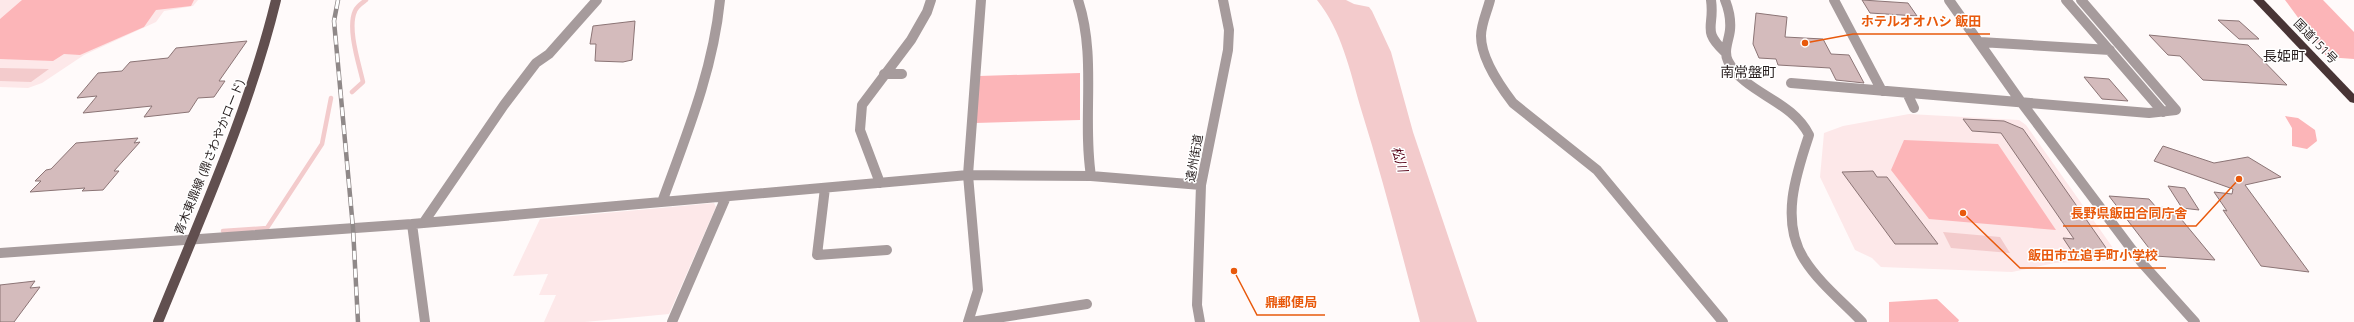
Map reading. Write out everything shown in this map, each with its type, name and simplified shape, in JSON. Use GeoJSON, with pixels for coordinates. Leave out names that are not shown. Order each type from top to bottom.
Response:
{"type":"FeatureCollection","features":[{"type":"Feature","properties":{"kind":"highway","name":"国道151号"},"geometry":{"type":"LineString","coordinates":[[2258,0],[2354,100]]}},
{"type":"Feature","properties":{"kind":"main road","name":"青木東鼎線 (鼎さわやかロード)"},"geometry":{"type":"LineString","coordinates":[[158,322],[190,239],[241,118],[264,50],[276,0]]}},
{"type":"Feature","properties":{"kind":"street"},"geometry":{"type":"LineString","coordinates":[[424,222],[492,122],[536,63],[549,54],[597,0]]}},
{"type":"Feature","properties":{"kind":"street"},"geometry":{"type":"LineString","coordinates":[[662,202],[708,65],[718,25],[720,0]]}},
{"type":"Feature","properties":{"kind":"street"},"geometry":{"type":"LineString","coordinates":[[880,183],[860,130],[862,105],[911,40],[927,12],[930,0]]}},
{"type":"Feature","properties":{"kind":"street"},"geometry":{"type":"LineString","coordinates":[[968,322],[978,290],[968,175],[980,0]]}},
{"type":"Feature","properties":{"kind":"street"},"geometry":{"type":"LineString","coordinates":[[1078,0],[1083,11],[1086,43],[1086,122],[1088,162],[1091,176]]}},
{"type":"Feature","properties":{"kind":"street","name":"遠州街道"},"geometry":{"type":"LineString","coordinates":[[1200,322],[1197,305],[1202,185],[1228,50],[1229,30],[1223,0]]}},
{"type":"Feature","properties":{"kind":"street"},"geometry":{"type":"LineString","coordinates":[[1490,0],[1481,37],[1484,49],[1507,95],[1513,103],[1597,170],[1723,322]]}},
{"type":"Feature","properties":{"kind":"street"},"geometry":{"type":"LineString","coordinates":[[1711,0],[1709,35],[1715,44],[1725,52],[1729,63],[1738,73],[1800,119],[1807,128],[1810,135],[1799,166],[1793,202],[1792,224],[1795,242],[1804,259],[1862,322]]}},
{"type":"Feature","properties":{"kind":"street"},"geometry":{"type":"LineString","coordinates":[[1725,0],[1729,11],[1730,31],[1725,52]]}},
{"type":"Feature","properties":{"kind":"street"},"geometry":{"type":"LineString","coordinates":[[1834,0],[1882,91]]}},
{"type":"Feature","properties":{"kind":"street"},"geometry":{"type":"LineString","coordinates":[[1949,0],[1980,42],[2020,102],[2142,263],[2195,322]]}},
{"type":"Feature","properties":{"kind":"street"},"geometry":{"type":"LineString","coordinates":[[2066,0],[2163,112]]}},
{"type":"Feature","properties":{"kind":"street"},"geometry":{"type":"LineString","coordinates":[[1791,83],[2149,114],[2176,110],[2081,0]]}},
{"type":"Feature","properties":{"kind":"street"},"geometry":{"type":"LineString","coordinates":[[1980,42],[2110,50]]}},
{"type":"Feature","properties":{"kind":"street"},"geometry":{"type":"LineString","coordinates":[[884,74],[902,74]]}},
{"type":"Feature","properties":{"kind":"street"},"geometry":{"type":"LineString","coordinates":[[1907,93],[1914,108]]}},
{"type":"Feature","properties":{"kind":"street"},"geometry":{"type":"LineString","coordinates":[[0,253],[412,224],[968,175],[1091,176],[1202,185]]}},
{"type":"Feature","properties":{"kind":"street"},"geometry":{"type":"LineString","coordinates":[[825,188],[817,255],[886,250]]}},
{"type":"Feature","properties":{"kind":"street"},"geometry":{"type":"LineString","coordinates":[[672,322],[726,197]]}},
{"type":"Feature","properties":{"kind":"street"},"geometry":{"type":"LineString","coordinates":[[412,224],[425,322]]}},
{"type":"Feature","properties":{"kind":"street"},"geometry":{"type":"LineString","coordinates":[[971,322],[1087,304]]}},
{"type":"Feature","properties":{"kind":"shaded area"},"geometry":{"type":"Polygon","coordinates":[[[0,0],[198,0],[193,6],[164,11],[156,22],[84,55],[42,83],[28,88],[0,87],[0,0]]]}},
{"type":"Feature","properties":{"kind":"shaded area"},"geometry":{"type":"Polygon","coordinates":[[[22,0],[194,0],[191,6],[156,10],[144,27],[80,55],[64,54],[53,61],[0,59],[0,19],[22,0]]]}},
{"type":"Feature","properties":{"kind":"shaded area"},"geometry":{"type":"Polygon","coordinates":[[[2285,0],[2323,0],[2354,32],[2354,59],[2327,57],[2285,0]]]}},
{"type":"Feature","properties":{"kind":"shaded area"},"geometry":{"type":"Polygon","coordinates":[[[1080,73],[1080,120],[975,123],[979,76],[1080,73]]]}},
{"type":"Feature","properties":{"kind":"shaded area"},"geometry":{"type":"Polygon","coordinates":[[[1909,114],[2019,120],[2026,125],[2118,255],[2118,260],[2055,263],[2012,272],[1881,267],[1872,258],[1855,250],[1820,177],[1824,133],[1843,126],[1909,114]]]}},
{"type":"Feature","properties":{"kind":"shaded area"},"geometry":{"type":"Polygon","coordinates":[[[2285,116],[2298,118],[2315,130],[2317,141],[2307,149],[2292,146],[2292,128],[2285,116]]]}},
{"type":"Feature","properties":{"kind":"shaded area"},"geometry":{"type":"Polygon","coordinates":[[[1904,140],[1998,144],[2056,230],[1929,219],[1891,170],[1904,140]]]}},
{"type":"Feature","properties":{"kind":"shaded area"},"geometry":{"type":"Polygon","coordinates":[[[714,203],[716,207],[669,314],[585,322],[544,322],[556,295],[539,295],[548,274],[513,276],[540,219],[714,203]]]}},
{"type":"Feature","properties":{"kind":"shaded area"},"geometry":{"type":"Polygon","coordinates":[[[1937,299],[1959,320],[1958,322],[1889,322],[1889,302],[1937,299]]]}},
{"type":"Feature","properties":{"kind":"water","name":"松川"},"geometry":{"type":"Polygon","coordinates":[[[1317,0],[1346,0],[1354,4],[1369,7],[1372,11],[1391,52],[1413,132],[1477,322],[1420,322],[1349,66],[1333,25],[1317,0]]]}},
{"type":"Feature","properties":{"kind":"water"},"geometry":{"type":"Polygon","coordinates":[[[0,68],[49,69],[31,82],[0,81],[0,68]]]}},
{"type":"Feature","properties":{"kind":"water"},"geometry":{"type":"Polygon","coordinates":[[[1943,232],[2000,237],[2010,253],[1951,248],[1943,232]]]}},
{"type":"Feature","properties":{"kind":"building"},"geometry":{"type":"Polygon","coordinates":[[[1862,0],[1908,3],[1917,16],[1870,13],[1862,0]]]}},
{"type":"Feature","properties":{"kind":"building"},"geometry":{"type":"Polygon","coordinates":[[[1756,13],[1787,17],[1785,37],[1823,39],[1831,54],[1849,55],[1864,83],[1836,80],[1830,68],[1778,65],[1776,59],[1759,58],[1753,44],[1756,13]]]}},
{"type":"Feature","properties":{"kind":"building"},"geometry":{"type":"Polygon","coordinates":[[[2218,20],[2239,21],[2259,39],[2239,39],[2218,20]]]}},
{"type":"Feature","properties":{"kind":"building"},"geometry":{"type":"Polygon","coordinates":[[[635,21],[632,60],[623,62],[595,61],[596,44],[590,44],[593,26],[635,21]]]}},
{"type":"Feature","properties":{"kind":"building"},"geometry":{"type":"Polygon","coordinates":[[[2149,35],[2248,45],[2287,85],[2203,80],[2180,56],[2168,55],[2149,35]]]}},
{"type":"Feature","properties":{"kind":"building"},"geometry":{"type":"Polygon","coordinates":[[[247,41],[219,81],[225,81],[214,97],[198,98],[189,112],[144,117],[152,106],[83,113],[97,96],[77,98],[98,73],[122,71],[130,62],[168,58],[176,48],[247,41]]]}},
{"type":"Feature","properties":{"kind":"building"},"geometry":{"type":"Polygon","coordinates":[[[2084,77],[2109,79],[2128,101],[2102,99],[2084,77]]]}},
{"type":"Feature","properties":{"kind":"building"},"geometry":{"type":"Polygon","coordinates":[[[1963,119],[2004,121],[2023,129],[2111,255],[2100,257],[2075,256],[2063,238],[2074,239],[2001,133],[1972,131],[1963,119]]]}},
{"type":"Feature","properties":{"kind":"building"},"geometry":{"type":"Polygon","coordinates":[[[138,138],[134,143],[140,142],[114,171],[119,171],[103,190],[82,191],[85,188],[30,192],[41,181],[35,181],[46,170],[51,169],[76,143],[138,138]]]}},
{"type":"Feature","properties":{"kind":"building"},"geometry":{"type":"Polygon","coordinates":[[[2163,146],[2214,163],[2248,157],[2281,177],[2245,185],[2309,272],[2261,266],[2223,210],[2227,211],[2214,192],[2232,194],[2233,189],[2154,161],[2163,146]]]}},
{"type":"Feature","properties":{"kind":"building"},"geometry":{"type":"Polygon","coordinates":[[[1873,171],[1877,177],[1887,177],[1938,244],[1895,244],[1842,172],[1873,171]]]}},
{"type":"Feature","properties":{"kind":"building"},"geometry":{"type":"Polygon","coordinates":[[[2168,186],[2185,188],[2199,210],[2182,208],[2168,186]]]}},
{"type":"Feature","properties":{"kind":"building"},"geometry":{"type":"Polygon","coordinates":[[[2109,196],[2149,199],[2156,207],[2172,208],[2215,260],[2155,256],[2109,196]]]}},
{"type":"Feature","properties":{"kind":"building"},"geometry":{"type":"Polygon","coordinates":[[[35,281],[30,288],[40,287],[14,322],[0,322],[0,285],[35,281]]]}},
{"type":"Feature","properties":{"kind":"waterway"},"geometry":{"type":"LineString","coordinates":[[352,92],[363,82],[354,46],[352,27],[353,18],[357,8],[366,0]]}},
{"type":"Feature","properties":{"kind":"waterway"},"geometry":{"type":"LineString","coordinates":[[223,231],[267,228],[322,144],[331,98]]}},
{"type":"Feature","properties":{"kind":"railway"},"geometry":{"type":"LineString","coordinates":[[338,0],[334,21],[353,228],[358,322]]}},
{"type":"Feature","properties":{"kind":"place","name":"ホテルオオハシ 飯田"},"geometry":{"type":"Point","coordinates":[1805,43]}},
{"type":"Feature","properties":{"kind":"place","name":"長野県飯田合同庁舎"},"geometry":{"type":"Point","coordinates":[2239,179]}},
{"type":"Feature","properties":{"kind":"place","name":"飯田市立追手町小学校"},"geometry":{"type":"Point","coordinates":[1963,213]}},
{"type":"Feature","properties":{"kind":"place","name":"鼎郵便局"},"geometry":{"type":"Point","coordinates":[1234,271]}},
{"type":"Feature","properties":{"kind":"district","name":"長姫町"},"geometry":{"type":"Point","coordinates":[2284,55]}},
{"type":"Feature","properties":{"kind":"district","name":"南常盤町"},"geometry":{"type":"Point","coordinates":[1748,71]}}]}
